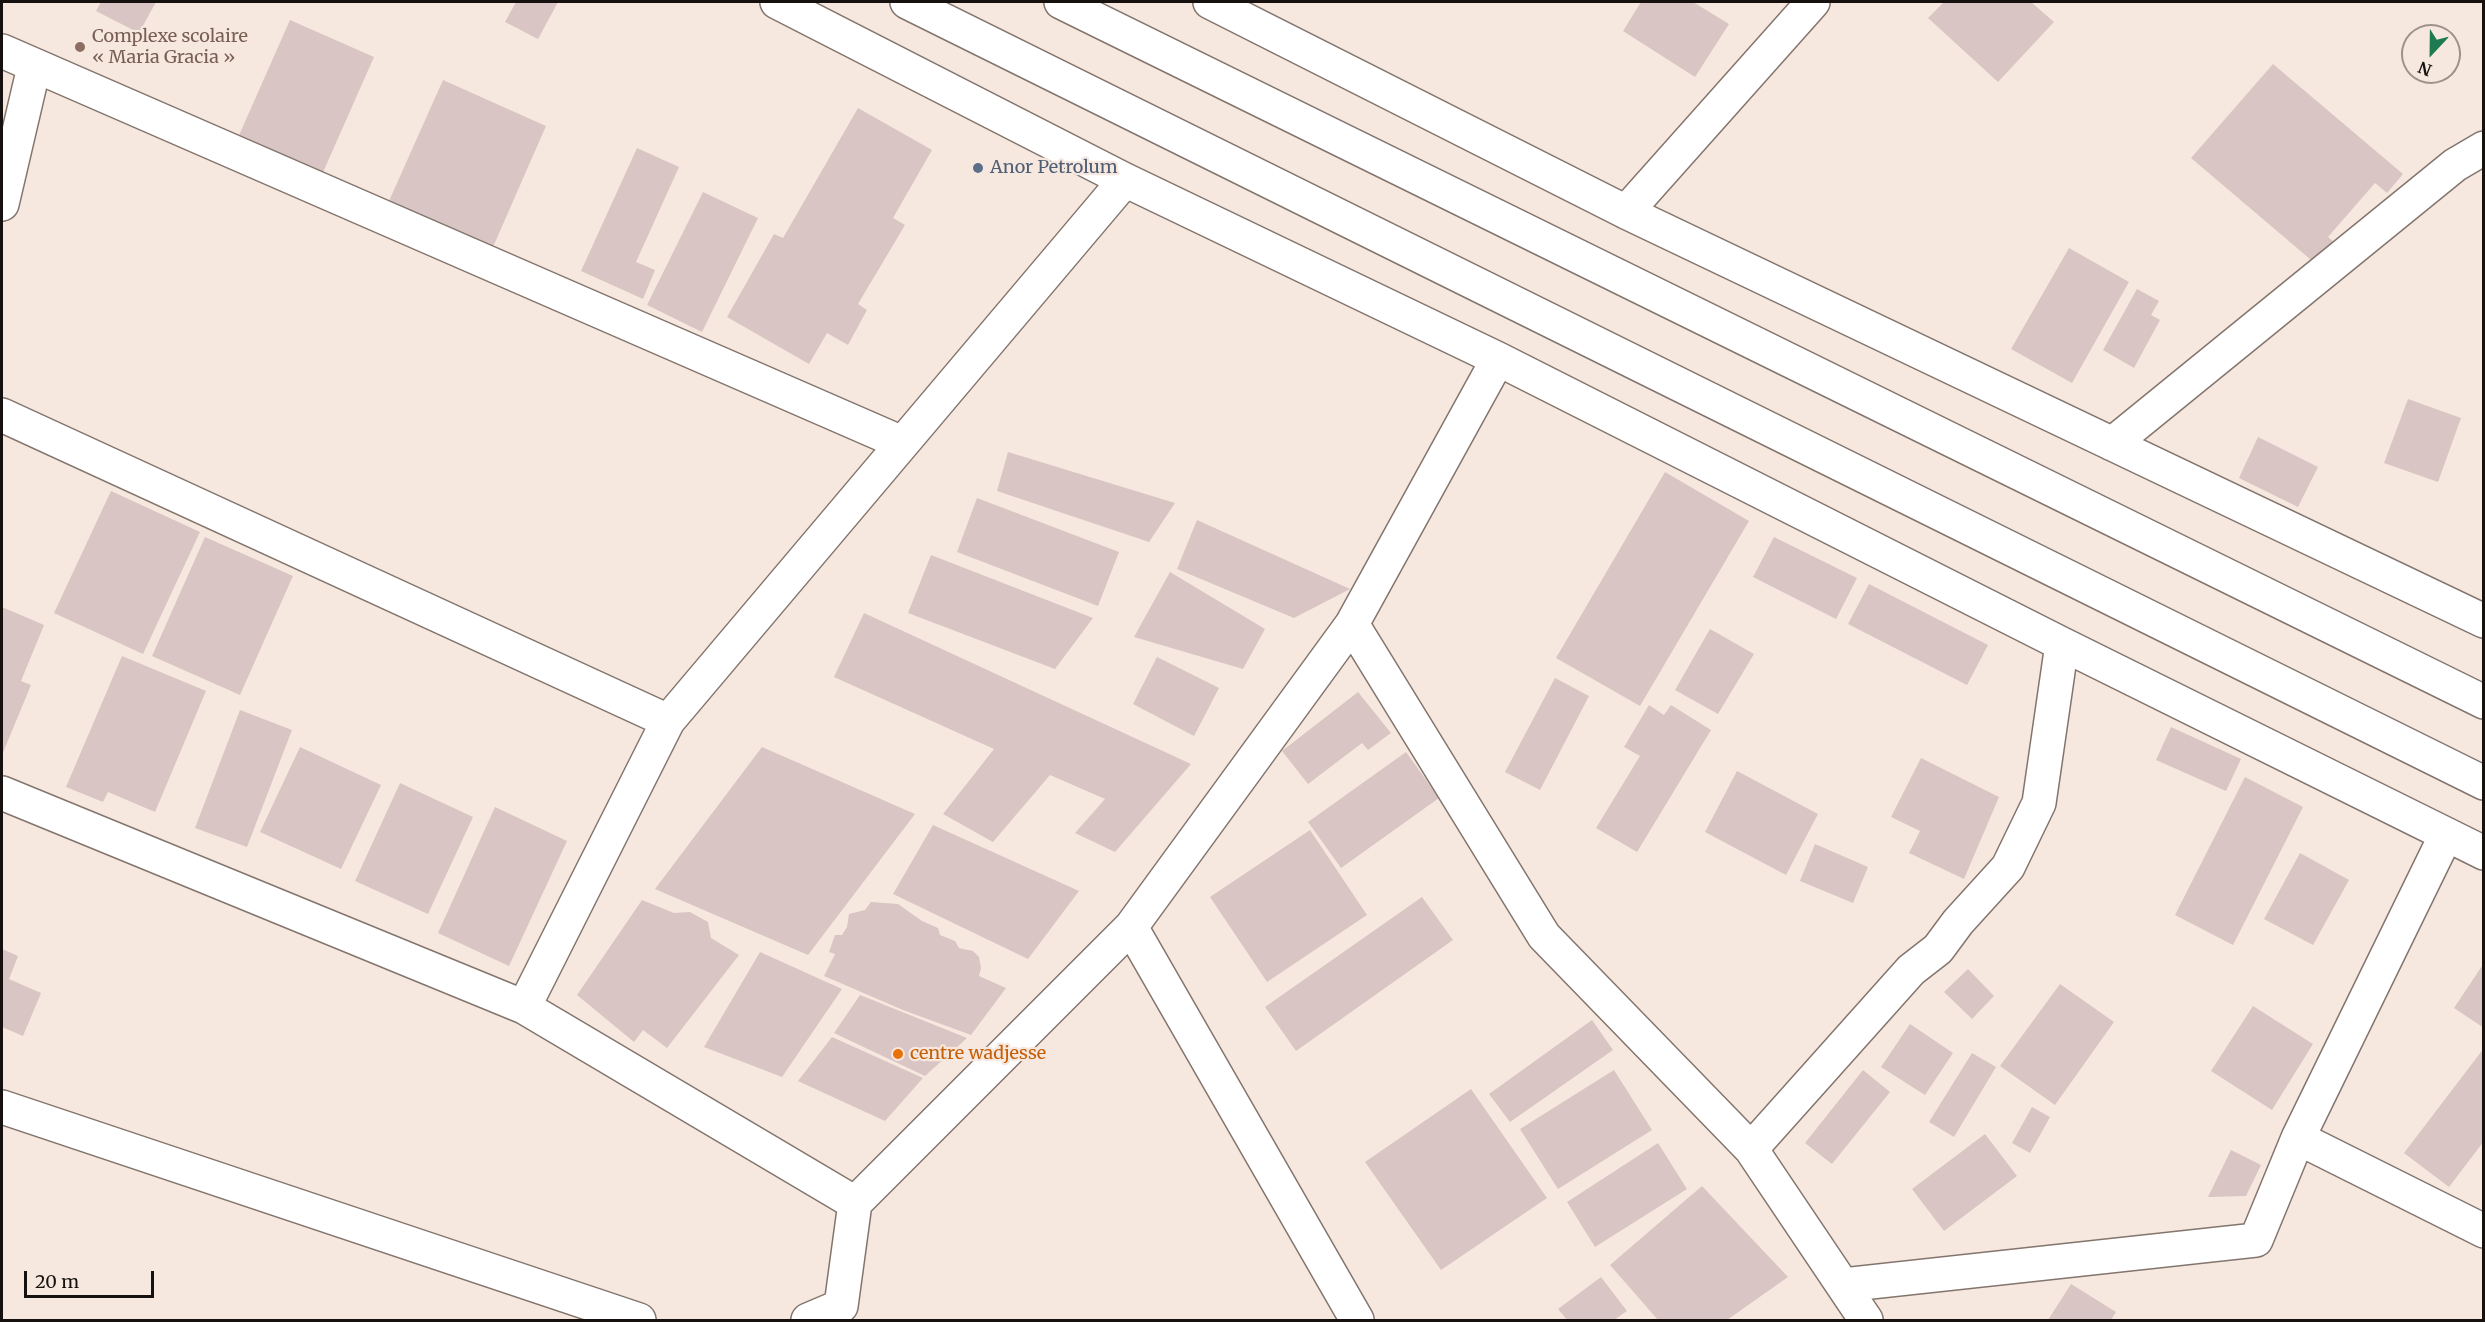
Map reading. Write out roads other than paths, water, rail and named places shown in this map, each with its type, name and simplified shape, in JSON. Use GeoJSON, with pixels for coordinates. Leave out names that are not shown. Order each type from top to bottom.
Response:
{"type":"FeatureCollection","features":[{"type":"Feature","properties":{"kind":"main road"},"geometry":{"type":"LineString","coordinates":[[777,2],[1125,180],[1498,359],[2062,644],[2484,853]]}},
{"type":"Feature","properties":{"kind":"main road"},"geometry":{"type":"LineString","coordinates":[[907,2],[2484,783]]}},
{"type":"Feature","properties":{"kind":"main road"},"geometry":{"type":"LineString","coordinates":[[1061,2],[2484,702]]}},
{"type":"Feature","properties":{"kind":"main road"},"geometry":{"type":"LineString","coordinates":[[1210,2],[1626,212],[2484,621]]}},
{"type":"Feature","properties":{"kind":"main road"},"geometry":{"type":"LineString","coordinates":[[1626,212],[1813,2]]}},
{"type":"Feature","properties":{"kind":"main road"},"geometry":{"type":"LineString","coordinates":[[2,51],[34,67],[902,443]]}},
{"type":"Feature","properties":{"kind":"main road"},"geometry":{"type":"LineString","coordinates":[[2,204],[34,67]]}},
{"type":"Feature","properties":{"kind":"main road"},"geometry":{"type":"LineString","coordinates":[[2112,444],[2455,165],[2484,148]]}},
{"type":"Feature","properties":{"kind":"main road"},"geometry":{"type":"LineString","coordinates":[[2455,165],[2484,180]]}},
{"type":"Feature","properties":{"kind":"main road"},"geometry":{"type":"LineString","coordinates":[[524,1007],[668,721],[1125,180]]}},
{"type":"Feature","properties":{"kind":"main road"},"geometry":{"type":"LineString","coordinates":[[808,1320],[852,1313],[855,1203],[1131,927],[1352,624],[1498,359]]}},
{"type":"Feature","properties":{"kind":"main road"},"geometry":{"type":"LineString","coordinates":[[2,415],[668,721]]}},
{"type":"Feature","properties":{"kind":"main road"},"geometry":{"type":"LineString","coordinates":[[1352,624],[1544,936],[1751,1149],[1866,1320]]}},
{"type":"Feature","properties":{"kind":"main road"},"geometry":{"type":"LineString","coordinates":[[1751,1149],[1911,970],[1938,949],[1958,922],[2008,867],[2039,803],[2062,644]]}},
{"type":"Feature","properties":{"kind":"main road"},"geometry":{"type":"LineString","coordinates":[[2,793],[524,1007],[855,1203]]}},
{"type":"Feature","properties":{"kind":"main road"},"geometry":{"type":"LineString","coordinates":[[1843,1285],[2256,1240],[2298,1138],[2446,835]]}},
{"type":"Feature","properties":{"kind":"main road"},"geometry":{"type":"LineString","coordinates":[[1131,927],[1356,1320]]}},
{"type":"Feature","properties":{"kind":"main road"},"geometry":{"type":"LineString","coordinates":[[2,1107],[639,1320]]}},
{"type":"Feature","properties":{"kind":"main road"},"geometry":{"type":"LineString","coordinates":[[2298,1138],[2484,1231]]}},
{"type":"Feature","properties":{"kind":"place","name":"Complexe scolaire « Maria Gracia »"},"geometry":{"type":"Point","coordinates":[80,47]}},
{"type":"Feature","properties":{"kind":"place","name":"Anor Petrolum"},"geometry":{"type":"Point","coordinates":[978,168]}},
{"type":"Feature","properties":{"kind":"place","name":"centre wadjesse"},"geometry":{"type":"Point","coordinates":[898,1054]}}]}
